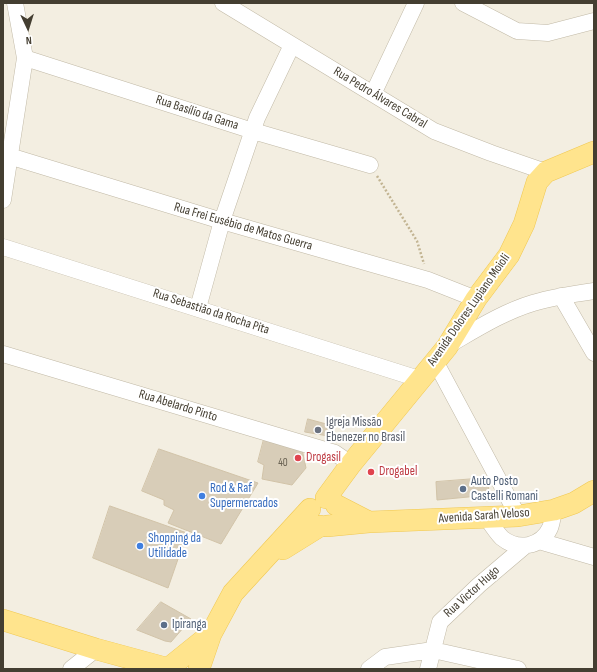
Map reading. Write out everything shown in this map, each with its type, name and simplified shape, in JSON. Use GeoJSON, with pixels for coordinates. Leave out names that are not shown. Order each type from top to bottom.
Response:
{"type":"FeatureCollection","features":[{"type":"Feature","properties":{"kind":"main road"},"geometry":{"type":"LineString","coordinates":[[546,172],[594,152]]}},
{"type":"Feature","properties":{"kind":"main road","name":"Avenida Dolores Lupiano Moioli"},"geometry":{"type":"LineString","coordinates":[[324,513],[351,464],[441,354],[476,299],[509,255],[524,224],[537,182],[546,172]]}},
{"type":"Feature","properties":{"kind":"main road","name":"Avenida Sarah Veloso"},"geometry":{"type":"LineString","coordinates":[[200,669],[211,634],[233,593],[262,562],[324,513],[369,522],[518,516],[554,510],[574,503],[594,491]]}},
{"type":"Feature","properties":{"kind":"main road"},"geometry":{"type":"LineString","coordinates":[[3,620],[96,649],[170,668]]}},
{"type":"Feature","properties":{"kind":"main road","name":"Avenida Sarah Veloso"},"geometry":{"type":"LineString","coordinates":[[170,668],[211,634]]}},
{"type":"Feature","properties":{"kind":"main road"},"geometry":{"type":"LineString","coordinates":[[96,649],[118,669]]}},
{"type":"Feature","properties":{"kind":"street"},"geometry":{"type":"LineString","coordinates":[[3,200],[8,151],[25,58],[15,3]]}},
{"type":"Feature","properties":{"kind":"street","name":"Rua Pedro Álvares Cabral"},"geometry":{"type":"LineString","coordinates":[[223,3],[434,131],[546,172]]}},
{"type":"Feature","properties":{"kind":"street"},"geometry":{"type":"LineString","coordinates":[[373,94],[416,3]]}},
{"type":"Feature","properties":{"kind":"street"},"geometry":{"type":"LineString","coordinates":[[463,3],[517,31],[548,33],[594,21]]}},
{"type":"Feature","properties":{"kind":"street"},"geometry":{"type":"LineString","coordinates":[[198,308],[222,221],[257,118],[292,45]]}},
{"type":"Feature","properties":{"kind":"street","name":"Rua Basílio da Gama"},"geometry":{"type":"LineString","coordinates":[[25,58],[253,131],[370,165]]}},
{"type":"Feature","properties":{"kind":"street","name":"Rua Frei Eusébio de Matos Guerra"},"geometry":{"type":"LineString","coordinates":[[8,151],[222,221],[428,280],[476,299]]}},
{"type":"Feature","properties":{"kind":"street","name":"Rua Sebastião da Rocha Pita"},"geometry":{"type":"LineString","coordinates":[[3,247],[420,379]]}},
{"type":"Feature","properties":{"kind":"street"},"geometry":{"type":"LineString","coordinates":[[518,516],[441,354],[503,316],[532,303],[561,296],[594,292]]}},
{"type":"Feature","properties":{"kind":"street"},"geometry":{"type":"LineString","coordinates":[[561,296],[594,353]]}},
{"type":"Feature","properties":{"kind":"street","name":"Rua Abelardo Pinto"},"geometry":{"type":"LineString","coordinates":[[3,354],[335,453],[351,464]]}},
{"type":"Feature","properties":{"kind":"street","name":"Rua Victor Hugo"},"geometry":{"type":"LineString","coordinates":[[428,669],[440,622],[479,585],[532,544],[550,528],[554,510]]}},
{"type":"Feature","properties":{"kind":"street"},"geometry":{"type":"LineString","coordinates":[[487,518],[500,536],[508,542],[532,544],[594,557]]}},
{"type":"Feature","properties":{"kind":"street"},"geometry":{"type":"LineString","coordinates":[[71,669],[96,649]]}},
{"type":"Feature","properties":{"kind":"street"},"geometry":{"type":"LineString","coordinates":[[369,669],[385,657],[434,650],[518,669]]}},
{"type":"Feature","properties":{"kind":"path"},"geometry":{"type":"LineString","coordinates":[[370,165],[417,242],[428,280]]}},
{"type":"Feature","properties":{"kind":"building","name":"Igreja Missão Ebenezer no Brasil"},"geometry":{"type":"Polygon","coordinates":[[[308,419],[330,425],[332,427],[328,436],[305,432],[308,419]]]}},
{"type":"Feature","properties":{"kind":"building"},"geometry":{"type":"Polygon","coordinates":[[[264,439],[302,449],[306,468],[292,485],[262,479],[264,465],[258,462],[264,439]]]}},
{"type":"Feature","properties":{"kind":"building","name":"Rod & Raf Supermercados"},"geometry":{"type":"Polygon","coordinates":[[[159,449],[258,483],[221,544],[168,523],[174,510],[164,505],[164,500],[142,491],[159,449]]]}},
{"type":"Feature","properties":{"kind":"building","name":"Auto Posto Castelli Romani"},"geometry":{"type":"Polygon","coordinates":[[[488,478],[489,495],[437,500],[436,482],[488,478]]]}},
{"type":"Feature","properties":{"kind":"building","name":"Shopping da Utilidade"},"geometry":{"type":"Polygon","coordinates":[[[110,506],[187,533],[168,588],[93,558],[110,506]]]}},
{"type":"Feature","properties":{"kind":"building","name":"Ipiranga"},"geometry":{"type":"Polygon","coordinates":[[[161,602],[191,619],[171,642],[137,630],[161,602]]]}},
{"type":"Feature","properties":{"kind":"place","name":"Igreja Missão Ebenezer no Brasil"},"geometry":{"type":"Point","coordinates":[318,430]}},
{"type":"Feature","properties":{"kind":"place","name":"Drogasil"},"geometry":{"type":"Point","coordinates":[298,458]}},
{"type":"Feature","properties":{"kind":"place","name":"Drogabel"},"geometry":{"type":"Point","coordinates":[371,472]}},
{"type":"Feature","properties":{"kind":"place","name":"Auto Posto Castelli Romani"},"geometry":{"type":"Point","coordinates":[463,489]}},
{"type":"Feature","properties":{"kind":"place","name":"Rod & Raf Supermercados"},"geometry":{"type":"Point","coordinates":[202,496]}},
{"type":"Feature","properties":{"kind":"place","name":"Shopping da Utilidade"},"geometry":{"type":"Point","coordinates":[140,546]}},
{"type":"Feature","properties":{"kind":"place","name":"Ipiranga"},"geometry":{"type":"Point","coordinates":[164,625]}}]}
